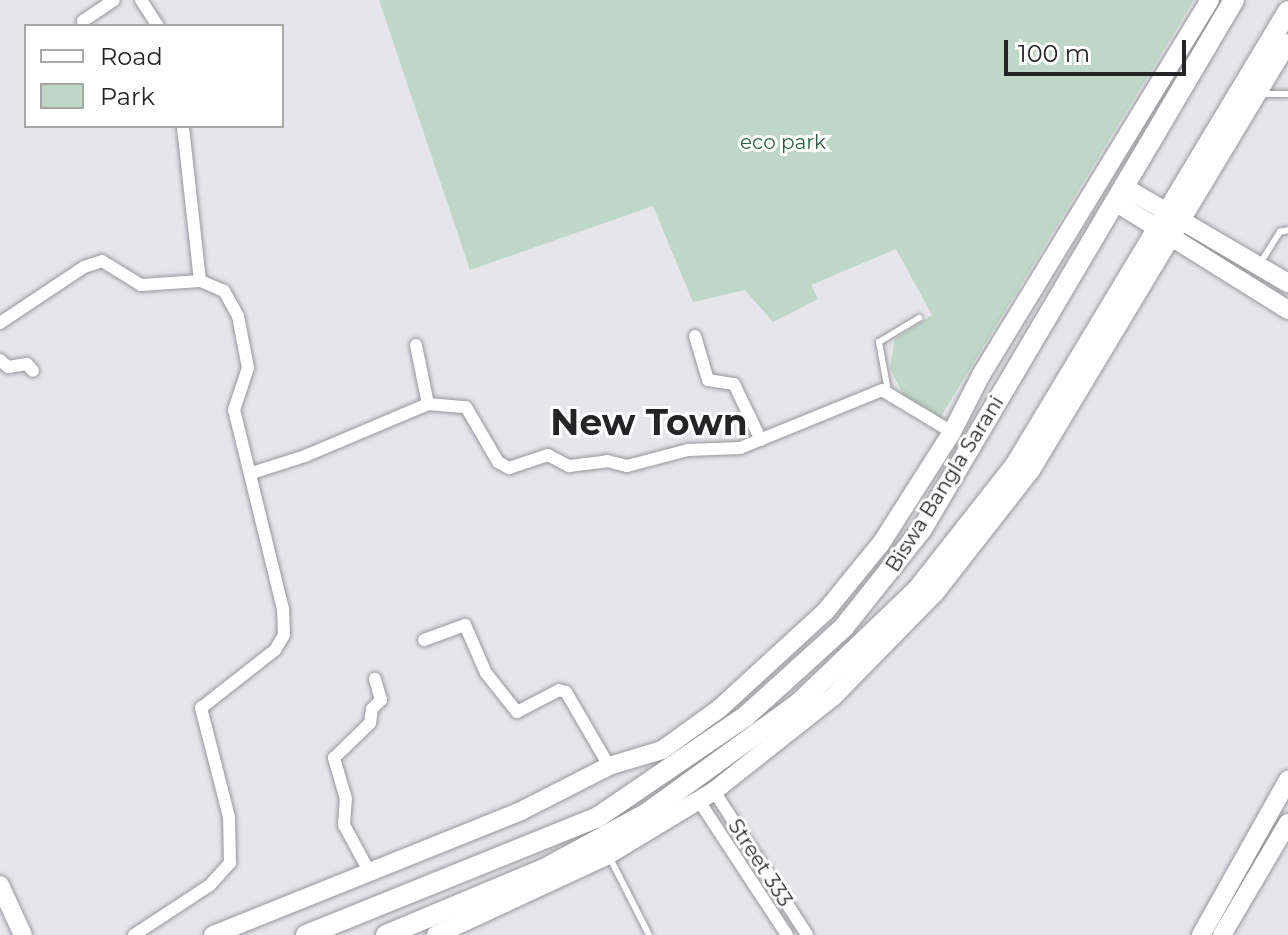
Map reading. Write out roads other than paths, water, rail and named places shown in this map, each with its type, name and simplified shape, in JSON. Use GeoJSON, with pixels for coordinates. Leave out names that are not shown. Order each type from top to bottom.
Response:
{"type":"FeatureCollection","features":[{"type":"Feature","properties":{"kind":"main road","name":"Biswa Bangla Sarani"},"geometry":{"type":"LineString","coordinates":[[306,935],[598,817],[703,749],[812,658],[882,583],[922,529],[1122,196],[1234,0]]}},
{"type":"Feature","properties":{"kind":"main road","name":"Biswa Bangla Sarani"},"geometry":{"type":"LineString","coordinates":[[386,935],[591,846],[749,743],[799,703],[917,590],[1016,464],[1170,226],[1288,11]]}},
{"type":"Feature","properties":{"kind":"street"},"geometry":{"type":"LineString","coordinates":[[84,24],[83,21],[114,0]]}},
{"type":"Feature","properties":{"kind":"street"},"geometry":{"type":"LineString","coordinates":[[141,0],[157,24]]}},
{"type":"Feature","properties":{"kind":"street"},"geometry":{"type":"LineString","coordinates":[[213,935],[521,811],[609,766],[678,739],[825,612],[882,542],[952,432],[981,375],[1210,0]]}},
{"type":"Feature","properties":{"kind":"street"},"geometry":{"type":"LineString","coordinates":[[441,934],[608,855],[706,796],[863,668],[991,527],[1170,226],[1258,94],[1288,43]]}},
{"type":"Feature","properties":{"kind":"street"},"geometry":{"type":"LineString","coordinates":[[183,128],[200,281]]}},
{"type":"Feature","properties":{"kind":"street"},"geometry":{"type":"LineString","coordinates":[[1122,196],[1170,226],[1288,310]]}},
{"type":"Feature","properties":{"kind":"street"},"geometry":{"type":"LineString","coordinates":[[1170,226],[1288,283]]}},
{"type":"Feature","properties":{"kind":"street"},"geometry":{"type":"LineString","coordinates":[[0,323],[84,267],[102,261],[141,285],[200,281],[224,291],[238,316],[248,368],[234,410],[252,473],[283,609],[284,635],[275,650],[201,708],[230,826],[230,863],[210,885],[134,935]]}},
{"type":"Feature","properties":{"kind":"street"},"geometry":{"type":"LineString","coordinates":[[695,336],[708,380],[734,384],[761,440]]}},
{"type":"Feature","properties":{"kind":"street"},"geometry":{"type":"LineString","coordinates":[[416,345],[428,404]]}},
{"type":"Feature","properties":{"kind":"street"},"geometry":{"type":"LineString","coordinates":[[0,360],[8,367],[27,364],[33,371]]}},
{"type":"Feature","properties":{"kind":"street"},"geometry":{"type":"LineString","coordinates":[[252,473],[305,456],[428,404],[466,407],[506,467],[548,455],[569,466],[607,461],[627,466],[688,450],[740,448],[888,391],[952,432]]}},
{"type":"Feature","properties":{"kind":"street"},"geometry":{"type":"LineString","coordinates":[[424,640],[465,625],[486,673],[517,712],[559,690],[566,692],[609,766]]}},
{"type":"Feature","properties":{"kind":"street"},"geometry":{"type":"LineString","coordinates":[[370,873],[344,825],[346,799],[334,758],[370,723],[372,709],[381,700],[375,679]]}},
{"type":"Feature","properties":{"kind":"street"},"geometry":{"type":"LineString","coordinates":[[1201,935],[1288,780]]}},
{"type":"Feature","properties":{"kind":"street","name":"Street 333"},"geometry":{"type":"LineString","coordinates":[[706,796],[787,935]]}},
{"type":"Feature","properties":{"kind":"street","name":"Street 333"},"geometry":{"type":"LineString","coordinates":[[706,796],[807,935]]}},
{"type":"Feature","properties":{"kind":"street"},"geometry":{"type":"LineString","coordinates":[[1222,935],[1288,823]]}},
{"type":"Feature","properties":{"kind":"street"},"geometry":{"type":"LineString","coordinates":[[0,885],[23,935]]}},
{"type":"Feature","properties":{"kind":"lane"},"geometry":{"type":"LineString","coordinates":[[1258,94],[1288,94]]}},
{"type":"Feature","properties":{"kind":"lane"},"geometry":{"type":"LineString","coordinates":[[1257,267],[1280,232],[1288,230]]}},
{"type":"Feature","properties":{"kind":"lane"},"geometry":{"type":"LineString","coordinates":[[888,391],[879,342],[919,318]]}},
{"type":"Feature","properties":{"kind":"lane"},"geometry":{"type":"LineString","coordinates":[[608,855],[649,935]]}},
{"type":"Feature","properties":{"kind":"district","name":"New Town"},"geometry":{"type":"Point","coordinates":[649,423]}},
{"type":"Feature","properties":{"kind":"park label","name":"eco park"},"geometry":{"type":"Point","coordinates":[783,142]}}]}
